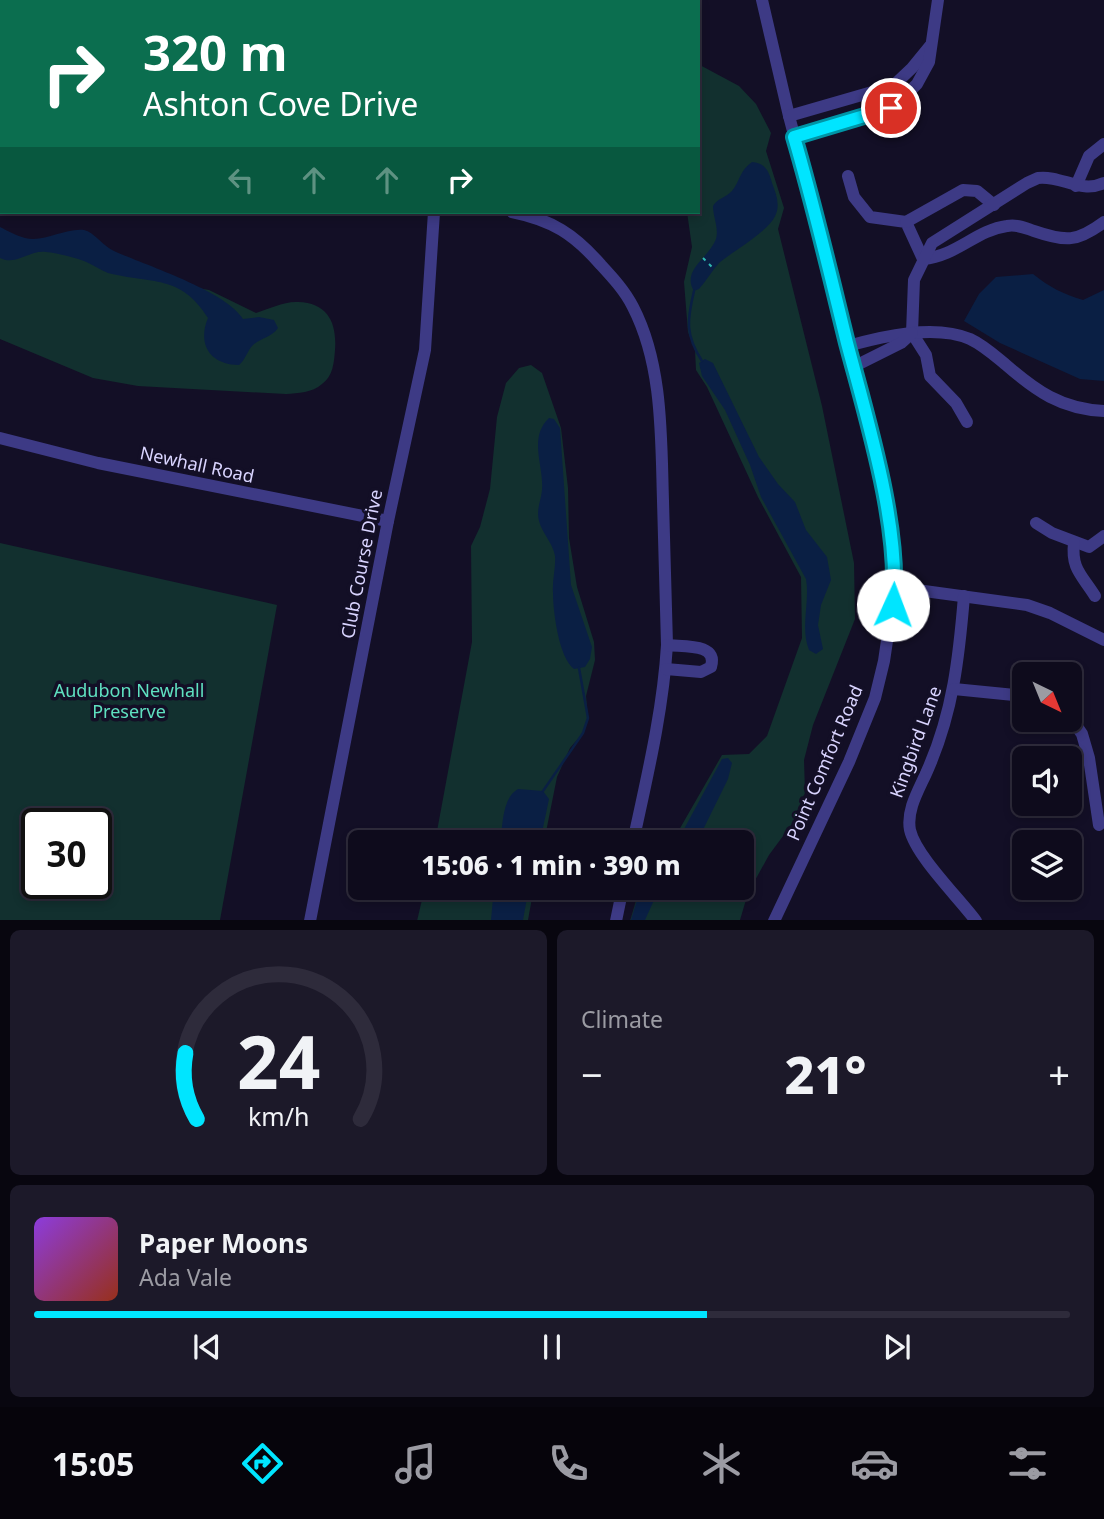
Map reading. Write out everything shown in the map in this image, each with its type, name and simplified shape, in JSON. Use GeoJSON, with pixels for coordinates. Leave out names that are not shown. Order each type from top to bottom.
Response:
{"type":"FeatureCollection","features":[{"type":"Feature","properties":{"kind":"street","name":"Point Comfort Road"},"geometry":{"type":"LineString","coordinates":[[762,0],[794,137],[855,366],[883,491],[893,554],[895,587],[884,661],[875,698],[849,762],[774,920]]}},
{"type":"Feature","properties":{"kind":"street"},"geometry":{"type":"LineString","coordinates":[[794,137],[886,110],[902,99],[924,74],[929,62],[938,0]]}},
{"type":"Feature","properties":{"kind":"street"},"geometry":{"type":"LineString","coordinates":[[789,116],[893,86],[930,46]]}},
{"type":"Feature","properties":{"kind":"street"},"geometry":{"type":"LineString","coordinates":[[893,86],[902,99]]}},
{"type":"Feature","properties":{"kind":"street"},"geometry":{"type":"LineString","coordinates":[[821,107],[825,126]]}},
{"type":"Feature","properties":{"kind":"street"},"geometry":{"type":"LineString","coordinates":[[1076,186],[1089,156],[1104,144]]}},
{"type":"Feature","properties":{"kind":"street"},"geometry":{"type":"LineString","coordinates":[[848,176],[854,197],[870,217],[906,222],[963,190],[977,191],[994,205]]}},
{"type":"Feature","properties":{"kind":"street"},"geometry":{"type":"LineString","coordinates":[[967,422],[956,403],[930,376],[926,355],[912,333],[914,280],[923,259],[938,238],[1038,178],[1045,177],[1076,186],[1095,187],[1104,183]]}},
{"type":"Feature","properties":{"kind":"street","name":"Club Course Drive"},"geometry":{"type":"LineString","coordinates":[[310,920],[388,521],[425,350],[434,214]]}},
{"type":"Feature","properties":{"kind":"street"},"geometry":{"type":"LineString","coordinates":[[522,214],[537,217],[565,230],[587,249],[618,285],[632,305],[642,327],[653,369],[660,418],[667,645],[666,669],[652,754],[636,830]]}},
{"type":"Feature","properties":{"kind":"street"},"geometry":{"type":"LineString","coordinates":[[906,222],[923,259]]}},
{"type":"Feature","properties":{"kind":"street"},"geometry":{"type":"LineString","coordinates":[[923,259],[939,258],[979,236],[1006,226],[1020,226],[1055,237],[1071,238],[1087,235],[1104,222]]}},
{"type":"Feature","properties":{"kind":"street"},"geometry":{"type":"LineString","coordinates":[[855,366],[901,343],[912,333]]}},
{"type":"Feature","properties":{"kind":"street"},"geometry":{"type":"LineString","coordinates":[[848,346],[912,333],[967,338],[993,354],[1047,397],[1089,410],[1104,411]]}},
{"type":"Feature","properties":{"kind":"street","name":"Newhall Road"},"geometry":{"type":"LineString","coordinates":[[0,438],[98,463],[388,521]]}},
{"type":"Feature","properties":{"kind":"street"},"geometry":{"type":"LineString","coordinates":[[1036,523],[1074,543],[1089,547],[1104,536]]}},
{"type":"Feature","properties":{"kind":"street"},"geometry":{"type":"LineString","coordinates":[[1074,543],[1072,558],[1076,569],[1096,596]]}},
{"type":"Feature","properties":{"kind":"street"},"geometry":{"type":"LineString","coordinates":[[895,587],[1027,605],[1050,613],[1104,640]]}},
{"type":"Feature","properties":{"kind":"street","name":"Kingbird Lane"},"geometry":{"type":"LineString","coordinates":[[964,596],[954,689],[931,761],[910,811],[910,829],[916,846],[976,920]]}},
{"type":"Feature","properties":{"kind":"street"},"geometry":{"type":"LineString","coordinates":[[666,669],[706,670],[713,661],[712,655],[706,649],[667,645]]}},
{"type":"Feature","properties":{"kind":"street"},"geometry":{"type":"LineString","coordinates":[[954,689],[1012,695]]}},
{"type":"Feature","properties":{"kind":"street"},"geometry":{"type":"LineString","coordinates":[[1081,732],[1089,758],[1099,824]]}},
{"type":"Feature","properties":{"kind":"street"},"geometry":{"type":"LineString","coordinates":[[616,920],[621,900]]}},
{"type":"Feature","properties":{"kind":"path"},"geometry":{"type":"LineString","coordinates":[[703,258],[715,270]]}},
{"type":"Feature","properties":{"kind":"green space"},"geometry":{"type":"Polygon","coordinates":[[[700,65],[739,86],[756,104],[771,133],[766,151],[784,208],[778,229],[822,406],[854,563],[855,619],[813,725],[804,760],[805,792],[800,813],[769,855],[754,882],[754,830],[679,830],[722,755],[749,754],[767,736],[802,638],[801,577],[758,497],[707,387],[696,370],[695,350],[688,332],[684,282],[692,247],[687,214],[700,214],[700,65]]]}},
{"type":"Feature","properties":{"kind":"green space"},"geometry":{"type":"Polygon","coordinates":[[[0,236],[209,290],[256,313],[293,302],[317,306],[328,316],[334,331],[335,355],[331,373],[326,381],[314,389],[286,394],[138,386],[93,378],[0,339],[0,236]]]}},
{"type":"Feature","properties":{"kind":"green space"},"geometry":{"type":"Polygon","coordinates":[[[531,365],[542,373],[561,428],[568,488],[569,538],[577,587],[594,642],[595,660],[586,696],[588,718],[583,733],[570,748],[557,777],[546,830],[437,830],[472,642],[471,546],[480,527],[490,489],[497,417],[506,383],[519,368],[531,365]]]}},
{"type":"Feature","properties":{"kind":"green space","name":"Audubon Newhall Preserve"},"geometry":{"type":"Polygon","coordinates":[[[0,543],[277,605],[220,920],[0,920],[0,543]]]}},
{"type":"Feature","properties":{"kind":"green space"},"geometry":{"type":"Polygon","coordinates":[[[422,900],[532,900],[528,920],[417,920],[422,900]]]}},
{"type":"Feature","properties":{"kind":"green space"},"geometry":{"type":"Polygon","coordinates":[[[636,900],[746,900],[740,920],[630,920],[636,900]]]}},
{"type":"Feature","properties":{"kind":"water"},"geometry":{"type":"Polygon","coordinates":[[[752,162],[766,168],[777,198],[776,214],[767,227],[719,263],[699,289],[694,291],[691,284],[693,270],[716,239],[713,206],[732,191],[745,168],[752,162]]]}},
{"type":"Feature","properties":{"kind":"water"},"geometry":{"type":"Polygon","coordinates":[[[0,227],[32,239],[69,231],[88,231],[114,251],[203,289],[234,309],[243,319],[259,317],[274,320],[278,328],[253,345],[239,365],[220,361],[208,351],[205,344],[208,318],[198,304],[176,287],[108,273],[84,261],[55,253],[40,252],[12,260],[0,258],[0,227]]]}},
{"type":"Feature","properties":{"kind":"water"},"geometry":{"type":"Polygon","coordinates":[[[1033,274],[1056,290],[1083,300],[1104,290],[1104,381],[1080,379],[1000,343],[964,321],[979,294],[996,277],[1033,274]]]}},
{"type":"Feature","properties":{"kind":"water"},"geometry":{"type":"Polygon","coordinates":[[[705,359],[713,363],[759,457],[795,502],[806,530],[827,557],[831,580],[821,605],[818,625],[823,649],[816,654],[809,650],[806,641],[806,579],[761,497],[725,410],[702,376],[699,363],[705,359]]]}},
{"type":"Feature","properties":{"kind":"water"},"geometry":{"type":"Polygon","coordinates":[[[549,418],[554,419],[560,428],[571,585],[592,647],[585,667],[574,669],[564,655],[558,634],[553,601],[555,556],[538,517],[542,490],[539,434],[549,418]]]}},
{"type":"Feature","properties":{"kind":"water"},"geometry":{"type":"Polygon","coordinates":[[[728,758],[732,763],[728,779],[703,830],[684,830],[722,759],[728,758]]]}},
{"type":"Feature","properties":{"kind":"water"},"geometry":{"type":"Polygon","coordinates":[[[518,789],[543,791],[549,799],[543,830],[502,830],[506,805],[518,789]]]}},
{"type":"Feature","properties":{"kind":"water"},"geometry":{"type":"Polygon","coordinates":[[[493,900],[527,900],[523,920],[491,920],[493,900]]]}},
{"type":"Feature","properties":{"kind":"water"},"geometry":{"type":"Polygon","coordinates":[[[637,900],[654,900],[645,920],[631,920],[637,900]]]}},
{"type":"Feature","properties":{"kind":"waterway"},"geometry":{"type":"LineString","coordinates":[[694,291],[689,327],[696,352],[702,361]]}},
{"type":"Feature","properties":{"kind":"waterway"},"geometry":{"type":"LineString","coordinates":[[543,791],[583,733],[588,718],[579,668]]}},
{"type":"Feature","properties":{"kind":"route"},"geometry":{"type":"LineString","coordinates":[[891,108],[794,137],[855,366],[883,491],[893,554],[893,605]]}}]}
